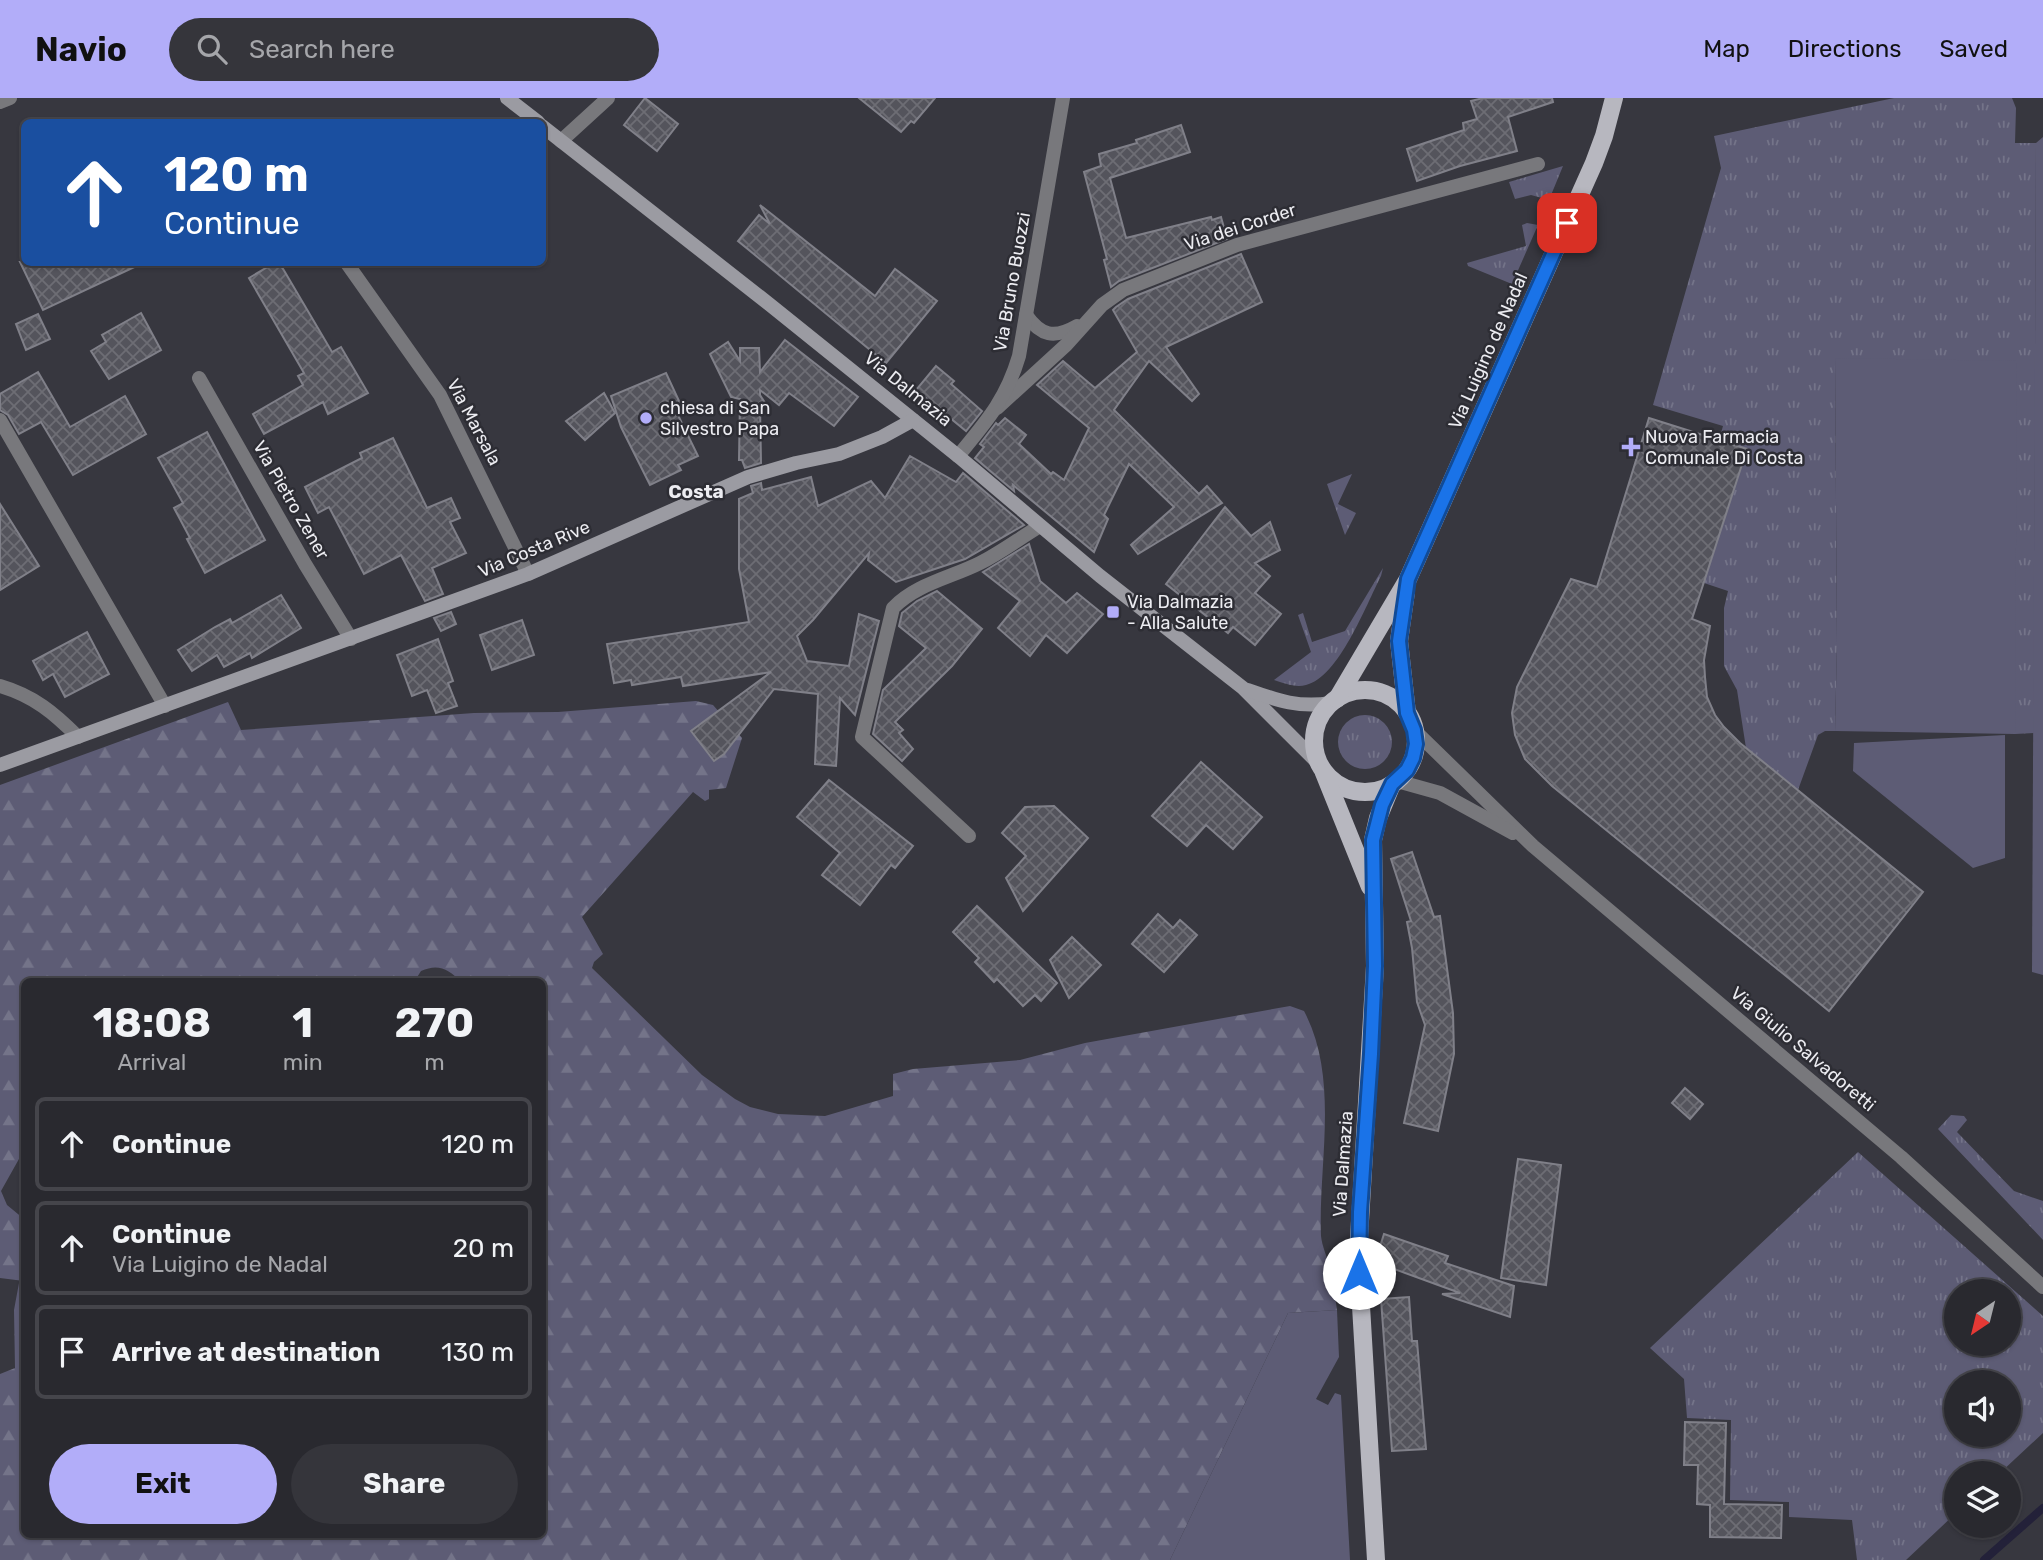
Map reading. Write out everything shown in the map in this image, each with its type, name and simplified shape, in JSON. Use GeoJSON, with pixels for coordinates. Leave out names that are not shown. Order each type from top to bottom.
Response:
{"type":"FeatureCollection","features":[{"type":"Feature","properties":{"kind":"main road","name":"Via Luigino de Nadal"},"geometry":{"type":"LineString","coordinates":[[1334,701],[1408,579],[1594,163],[1614,98]]}},
{"type":"Feature","properties":{"kind":"main road","name":"Via Luigino de Nadal"},"geometry":{"type":"LineString","coordinates":[[1408,579],[1399,641],[1410,721]]}},
{"type":"Feature","properties":{"kind":"main road"},"geometry":{"type":"LineString","coordinates":[[1367,690],[1382,694],[1396,701],[1410,721],[1416,744],[1413,758],[1407,770],[1395,783],[1378,791],[1347,789],[1333,782],[1320,767],[1314,747],[1315,731],[1321,715],[1334,701],[1351,692],[1367,690]]}},
{"type":"Feature","properties":{"kind":"main road","name":"Via Dalmazia"},"geometry":{"type":"LineString","coordinates":[[1320,767],[1374,897]]}},
{"type":"Feature","properties":{"kind":"main road","name":"Via Dalmazia"},"geometry":{"type":"LineString","coordinates":[[1376,1560],[1359,1255],[1374,991],[1373,840],[1378,818],[1395,783]]}},
{"type":"Feature","properties":{"kind":"street"},"geometry":{"type":"LineString","coordinates":[[0,102],[10,98]]}},
{"type":"Feature","properties":{"kind":"street"},"geometry":{"type":"LineString","coordinates":[[507,98],[534,119]]}},
{"type":"Feature","properties":{"kind":"street"},"geometry":{"type":"LineString","coordinates":[[561,141],[608,98]]}},
{"type":"Feature","properties":{"kind":"street","name":"Via Bruno Buozzi"},"geometry":{"type":"LineString","coordinates":[[958,456],[997,408],[1014,373],[1061,98]]}},
{"type":"Feature","properties":{"kind":"street","name":"Via Dalmazia"},"geometry":{"type":"LineString","coordinates":[[546,129],[958,456],[1040,526],[1243,688],[1320,767]]}},
{"type":"Feature","properties":{"kind":"street","name":"Via dei Corder"},"geometry":{"type":"LineString","coordinates":[[997,408],[1066,345],[1111,296],[1123,290],[1237,245],[1538,164]]}},
{"type":"Feature","properties":{"kind":"street","name":"Via Marsala"},"geometry":{"type":"LineString","coordinates":[[349,266],[440,395],[528,574]]}},
{"type":"Feature","properties":{"kind":"street"},"geometry":{"type":"LineString","coordinates":[[1026,315],[1033,324],[1048,334],[1055,335],[1063,334],[1087,320]]}},
{"type":"Feature","properties":{"kind":"street","name":"Via Pietro Zener"},"geometry":{"type":"LineString","coordinates":[[200,377],[304,564],[351,639]]}},
{"type":"Feature","properties":{"kind":"street"},"geometry":{"type":"LineString","coordinates":[[0,420],[165,706]]}},
{"type":"Feature","properties":{"kind":"street","name":"Via Costa Rive"},"geometry":{"type":"LineString","coordinates":[[0,765],[528,574],[748,477],[839,454],[882,437],[913,420]]}},
{"type":"Feature","properties":{"kind":"street"},"geometry":{"type":"LineString","coordinates":[[969,836],[862,737],[893,608],[904,597],[979,564],[1040,526]]}},
{"type":"Feature","properties":{"kind":"street"},"geometry":{"type":"LineString","coordinates":[[0,686],[50,709],[78,737]]}},
{"type":"Feature","properties":{"kind":"street","name":"Via Dalmazia"},"geometry":{"type":"LineString","coordinates":[[1243,688],[1296,705],[1310,706],[1334,701]]}},
{"type":"Feature","properties":{"kind":"street","name":"Via Giulio Salvadoretti"},"geometry":{"type":"LineString","coordinates":[[1410,721],[1533,846],[1901,1157],[2043,1287]]}},
{"type":"Feature","properties":{"kind":"street","name":"Via Giulio Salvadoretti"},"geometry":{"type":"LineString","coordinates":[[1395,783],[1440,793],[1459,801],[1533,846]]}},
{"type":"Feature","properties":{"kind":"green space"},"geometry":{"type":"Polygon","coordinates":[[[1894,98],[2012,98],[2016,108],[2015,143],[2036,143],[2034,733],[2015,734],[2015,498],[1835,358],[1835,731],[1825,731],[1818,735],[1798,790],[1746,748],[1737,690],[1724,666],[1724,608],[1728,591],[1704,583],[1747,449],[1719,440],[1723,426],[1653,405],[1721,168],[1714,136],[1894,98]]]}},
{"type":"Feature","properties":{"kind":"green space"},"geometry":{"type":"Polygon","coordinates":[[[2043,137],[2043,975],[2032,972],[2036,143],[2043,137]]]}},
{"type":"Feature","properties":{"kind":"green space"},"geometry":{"type":"Polygon","coordinates":[[[1563,166],[1549,200],[1531,195],[1515,199],[1509,182],[1563,166]]]}},
{"type":"Feature","properties":{"kind":"green space"},"geometry":{"type":"Polygon","coordinates":[[[1522,225],[1538,225],[1512,284],[1468,266],[1467,263],[1526,246],[1522,225]]]}},
{"type":"Feature","properties":{"kind":"green space"},"geometry":{"type":"Polygon","coordinates":[[[1835,358],[2017,361],[2015,734],[1835,731],[1835,358]]]}},
{"type":"Feature","properties":{"kind":"green space"},"geometry":{"type":"Polygon","coordinates":[[[1352,474],[1338,504],[1356,513],[1345,535],[1327,484],[1352,474]]]}},
{"type":"Feature","properties":{"kind":"green space"},"geometry":{"type":"Polygon","coordinates":[[[1383,568],[1359,621],[1330,669],[1318,679],[1302,686],[1274,680],[1311,652],[1298,615],[1303,613],[1312,642],[1345,631],[1383,568]]]}},
{"type":"Feature","properties":{"kind":"green space"},"geometry":{"type":"Polygon","coordinates":[[[696,701],[713,705],[742,738],[726,788],[709,790],[709,799],[705,801],[693,792],[582,917],[603,954],[594,962],[592,968],[702,1075],[750,1107],[778,1114],[825,1116],[893,1096],[893,1074],[913,1069],[1020,1060],[1085,1043],[1290,1006],[1304,1011],[1315,1037],[1321,1065],[1325,1122],[1321,1236],[1330,1267],[1337,1310],[1288,1313],[1170,1560],[0,1560],[0,1374],[15,1368],[14,1310],[19,1283],[21,1538],[546,1538],[546,978],[456,978],[448,971],[433,968],[421,971],[417,978],[21,978],[21,1155],[1,1191],[7,1205],[21,1217],[21,1281],[0,1278],[0,785],[228,702],[241,730],[474,713],[558,712],[696,701]]]}},
{"type":"Feature","properties":{"kind":"green space"},"geometry":{"type":"Polygon","coordinates":[[[1365,715],[1384,723],[1392,742],[1384,761],[1365,769],[1346,761],[1338,742],[1346,723],[1365,715]]]}},
{"type":"Feature","properties":{"kind":"green space"},"geometry":{"type":"Polygon","coordinates":[[[2005,735],[2005,858],[1973,868],[1853,771],[1854,743],[2005,735]]]}},
{"type":"Feature","properties":{"kind":"green space"},"geometry":{"type":"Polygon","coordinates":[[[1951,1115],[1964,1116],[1967,1120],[1957,1132],[2014,1191],[2043,1201],[2043,1240],[1938,1129],[1951,1115]]]}},
{"type":"Feature","properties":{"kind":"green space"},"geometry":{"type":"Polygon","coordinates":[[[1858,1152],[2001,1279],[1944,1279],[1944,1356],[2021,1356],[2021,1296],[2043,1316],[2043,1433],[2013,1461],[1944,1461],[1944,1524],[1906,1560],[1857,1560],[1852,1520],[1789,1517],[1789,1502],[1730,1500],[1731,1420],[1687,1418],[1684,1379],[1650,1348],[1858,1152]]]}},
{"type":"Feature","properties":{"kind":"green space"},"geometry":{"type":"Polygon","coordinates":[[[1337,1310],[1339,1357],[1316,1399],[1328,1405],[1335,1393],[1341,1395],[1350,1560],[1170,1560],[1288,1313],[1337,1310]]]}},
{"type":"Feature","properties":{"kind":"building"},"geometry":{"type":"Polygon","coordinates":[[[645,98],[678,124],[657,151],[624,125],[645,98]]]}},
{"type":"Feature","properties":{"kind":"building"},"geometry":{"type":"Polygon","coordinates":[[[859,98],[935,98],[914,123],[911,121],[901,132],[859,98]]]}},
{"type":"Feature","properties":{"kind":"building"},"geometry":{"type":"Polygon","coordinates":[[[1483,98],[1552,98],[1553,102],[1508,117],[1517,151],[1417,181],[1407,149],[1464,130],[1463,123],[1477,119],[1471,101],[1483,98]]]}},
{"type":"Feature","properties":{"kind":"building"},"geometry":{"type":"Polygon","coordinates":[[[1181,125],[1190,152],[1110,178],[1126,238],[1211,217],[1212,220],[1221,217],[1227,239],[1119,281],[1111,287],[1104,260],[1107,259],[1084,172],[1101,166],[1099,154],[1137,143],[1136,140],[1181,125]]]}},
{"type":"Feature","properties":{"kind":"building"},"geometry":{"type":"Polygon","coordinates":[[[760,205],[875,296],[895,269],[937,301],[886,363],[738,241],[759,215],[770,224],[760,205]]]}},
{"type":"Feature","properties":{"kind":"building"},"geometry":{"type":"Polygon","coordinates":[[[1241,254],[1262,302],[1166,347],[1199,394],[1192,401],[1149,361],[1114,410],[1199,494],[1207,486],[1222,503],[1138,554],[1131,545],[1174,507],[1129,464],[1104,515],[1108,519],[1094,552],[1013,485],[1014,491],[975,458],[984,447],[980,444],[996,423],[998,425],[1005,418],[1026,435],[1019,444],[1051,474],[1053,472],[1064,480],[1089,428],[1037,385],[1063,361],[1095,388],[1137,352],[1113,310],[1116,307],[1128,299],[1241,254]]]}},
{"type":"Feature","properties":{"kind":"building"},"geometry":{"type":"Polygon","coordinates":[[[22,266],[136,266],[43,310],[22,266]]]}},
{"type":"Feature","properties":{"kind":"building"},"geometry":{"type":"Polygon","coordinates":[[[269,266],[281,266],[332,352],[341,347],[368,393],[328,414],[323,402],[264,434],[253,414],[303,385],[298,376],[304,373],[249,278],[269,266]]]}},
{"type":"Feature","properties":{"kind":"building"},"geometry":{"type":"Polygon","coordinates":[[[141,313],[161,350],[109,379],[91,351],[106,342],[102,335],[141,313]]]}},
{"type":"Feature","properties":{"kind":"building"},"geometry":{"type":"Polygon","coordinates":[[[38,314],[50,339],[26,350],[16,324],[38,314]]]}},
{"type":"Feature","properties":{"kind":"building"},"geometry":{"type":"Polygon","coordinates":[[[785,340],[858,397],[834,426],[789,393],[779,405],[760,390],[767,406],[760,405],[761,463],[745,468],[742,460],[739,460],[740,399],[731,397],[710,354],[728,342],[740,361],[740,348],[759,348],[760,372],[785,340]]]}},
{"type":"Feature","properties":{"kind":"building"},"geometry":{"type":"Polygon","coordinates":[[[936,366],[954,381],[951,384],[982,411],[966,431],[916,390],[936,366]]]}},
{"type":"Feature","properties":{"kind":"building"},"geometry":{"type":"Polygon","coordinates":[[[38,372],[70,427],[125,396],[146,434],[73,475],[41,422],[19,434],[8,415],[0,410],[0,394],[38,372]]]}},
{"type":"Feature","properties":{"kind":"building","name":"chiesa di San Silvestro Papa"},"geometry":{"type":"Polygon","coordinates":[[[666,373],[680,403],[673,405],[698,456],[678,465],[681,470],[650,485],[621,427],[611,396],[666,373]]]}},
{"type":"Feature","properties":{"kind":"building"},"geometry":{"type":"Polygon","coordinates":[[[604,393],[615,413],[585,440],[566,421],[604,393]]]}},
{"type":"Feature","properties":{"kind":"building"},"geometry":{"type":"Polygon","coordinates":[[[1649,418],[1747,449],[1692,619],[1710,626],[1704,660],[1707,697],[1715,715],[1740,743],[1923,892],[1829,1011],[1552,786],[1525,759],[1515,735],[1512,713],[1517,687],[1571,579],[1597,587],[1649,418]]]}},
{"type":"Feature","properties":{"kind":"building"},"geometry":{"type":"Polygon","coordinates":[[[207,432],[265,540],[205,573],[174,508],[183,503],[158,458],[207,432]]]}},
{"type":"Feature","properties":{"kind":"building"},"geometry":{"type":"Polygon","coordinates":[[[393,438],[427,508],[451,498],[460,518],[450,522],[466,553],[432,568],[443,594],[425,601],[401,555],[364,574],[329,507],[318,513],[305,487],[362,458],[360,453],[393,438]]]}},
{"type":"Feature","properties":{"kind":"building"},"geometry":{"type":"Polygon","coordinates":[[[910,456],[956,482],[963,473],[1024,525],[965,559],[896,582],[868,560],[869,553],[797,636],[807,661],[849,666],[859,614],[879,621],[855,715],[840,698],[836,766],[815,764],[818,694],[774,689],[724,754],[714,761],[691,731],[771,672],[683,686],[681,677],[632,685],[631,680],[614,683],[607,644],[749,622],[739,569],[739,499],[753,493],[751,486],[761,483],[762,490],[811,477],[818,506],[871,481],[885,498],[910,456]]]}},
{"type":"Feature","properties":{"kind":"building"},"geometry":{"type":"Polygon","coordinates":[[[0,504],[39,566],[0,590],[0,504]]]}},
{"type":"Feature","properties":{"kind":"building"},"geometry":{"type":"Polygon","coordinates":[[[1225,507],[1251,536],[1270,522],[1280,550],[1255,563],[1270,576],[1255,593],[1281,614],[1255,645],[1233,627],[1228,633],[1166,584],[1225,507]]]}},
{"type":"Feature","properties":{"kind":"building"},"geometry":{"type":"Polygon","coordinates":[[[1029,544],[1040,581],[1066,603],[1077,593],[1103,614],[1067,653],[1046,635],[1030,656],[998,628],[1020,601],[983,572],[1029,544]]]}},
{"type":"Feature","properties":{"kind":"building"},"geometry":{"type":"Polygon","coordinates":[[[937,591],[982,629],[952,666],[895,722],[903,730],[899,733],[913,749],[902,761],[873,734],[883,690],[926,648],[899,626],[902,613],[917,601],[937,591]]]}},
{"type":"Feature","properties":{"kind":"building"},"geometry":{"type":"Polygon","coordinates":[[[281,595],[301,628],[252,658],[250,653],[224,667],[217,655],[192,671],[178,650],[215,627],[230,619],[232,623],[281,595]]]}},
{"type":"Feature","properties":{"kind":"building"},"geometry":{"type":"Polygon","coordinates":[[[451,612],[456,624],[441,631],[434,618],[451,612]]]}},
{"type":"Feature","properties":{"kind":"building"},"geometry":{"type":"Polygon","coordinates":[[[522,620],[534,655],[492,670],[480,635],[522,620]]]}},
{"type":"Feature","properties":{"kind":"building"},"geometry":{"type":"Polygon","coordinates":[[[87,632],[109,674],[65,697],[53,674],[43,680],[33,661],[87,632]]]}},
{"type":"Feature","properties":{"kind":"building"},"geometry":{"type":"Polygon","coordinates":[[[438,639],[453,681],[448,683],[457,706],[436,713],[427,690],[412,696],[397,655],[438,639]]]}},
{"type":"Feature","properties":{"kind":"building"},"geometry":{"type":"Polygon","coordinates":[[[1201,762],[1262,817],[1233,849],[1206,825],[1187,846],[1152,816],[1201,762]]]}},
{"type":"Feature","properties":{"kind":"building"},"geometry":{"type":"Polygon","coordinates":[[[829,780],[913,846],[895,868],[891,865],[860,905],[822,875],[840,853],[797,817],[829,780]]]}},
{"type":"Feature","properties":{"kind":"building"},"geometry":{"type":"Polygon","coordinates":[[[1054,806],[1088,838],[1023,911],[1006,878],[1026,856],[1002,833],[1025,807],[1054,806]]]}},
{"type":"Feature","properties":{"kind":"building"},"geometry":{"type":"Polygon","coordinates":[[[1412,852],[1434,917],[1440,916],[1453,1013],[1454,1054],[1438,1131],[1404,1123],[1425,1025],[1417,1002],[1407,922],[1411,921],[1391,859],[1412,852]]]}},
{"type":"Feature","properties":{"kind":"building"},"geometry":{"type":"Polygon","coordinates":[[[977,906],[1057,983],[1041,1001],[1035,995],[1023,1006],[997,979],[994,982],[975,962],[979,958],[953,932],[977,906]]]}},
{"type":"Feature","properties":{"kind":"building"},"geometry":{"type":"Polygon","coordinates":[[[1158,914],[1173,928],[1180,920],[1197,935],[1164,972],[1132,944],[1158,914]]]}},
{"type":"Feature","properties":{"kind":"building"},"geometry":{"type":"Polygon","coordinates":[[[1072,937],[1101,965],[1069,998],[1050,960],[1072,937]]]}},
{"type":"Feature","properties":{"kind":"building"},"geometry":{"type":"Polygon","coordinates":[[[1685,1088],[1703,1104],[1690,1119],[1672,1103],[1685,1088]]]}},
{"type":"Feature","properties":{"kind":"building"},"geometry":{"type":"Polygon","coordinates":[[[1518,1159],[1561,1165],[1546,1285],[1501,1278],[1518,1159]]]}},
{"type":"Feature","properties":{"kind":"building"},"geometry":{"type":"Polygon","coordinates":[[[1384,1234],[1448,1256],[1445,1263],[1514,1286],[1510,1317],[1442,1294],[1460,1293],[1375,1262],[1384,1234]]]}},
{"type":"Feature","properties":{"kind":"building"},"geometry":{"type":"Polygon","coordinates":[[[1409,1297],[1412,1341],[1417,1341],[1426,1449],[1392,1451],[1381,1299],[1409,1297]]]}},
{"type":"Feature","properties":{"kind":"building"},"geometry":{"type":"Polygon","coordinates":[[[1685,1422],[1726,1423],[1724,1504],[1782,1505],[1781,1538],[1710,1537],[1710,1505],[1697,1504],[1698,1465],[1684,1465],[1685,1422]]]}},
{"type":"Feature","properties":{"kind":"waterway"},"geometry":{"type":"LineString","coordinates":[[1984,1560],[2043,1508]]}},
{"type":"Feature","properties":{"kind":"place","name":"chiesa di San Silvestro Papa"},"geometry":{"type":"Point","coordinates":[646,418]}},
{"type":"Feature","properties":{"kind":"place","name":"Nuova Farmacia Comunale Di Costa"},"geometry":{"type":"Point","coordinates":[1631,447]}},
{"type":"Feature","properties":{"kind":"place","name":"Via Dalmazia - Alla Salute"},"geometry":{"type":"Point","coordinates":[1113,612]}},
{"type":"Feature","properties":{"kind":"district","name":"Costa"},"geometry":{"type":"Point","coordinates":[696,491]}},
{"type":"Feature","properties":{"kind":"route"},"geometry":{"type":"LineString","coordinates":[[1359,1273],[1360,1212],[1375,966],[1373,840],[1382,805],[1392,784],[1407,770],[1416,744],[1407,713],[1399,641],[1408,579],[1567,223]]}}]}
